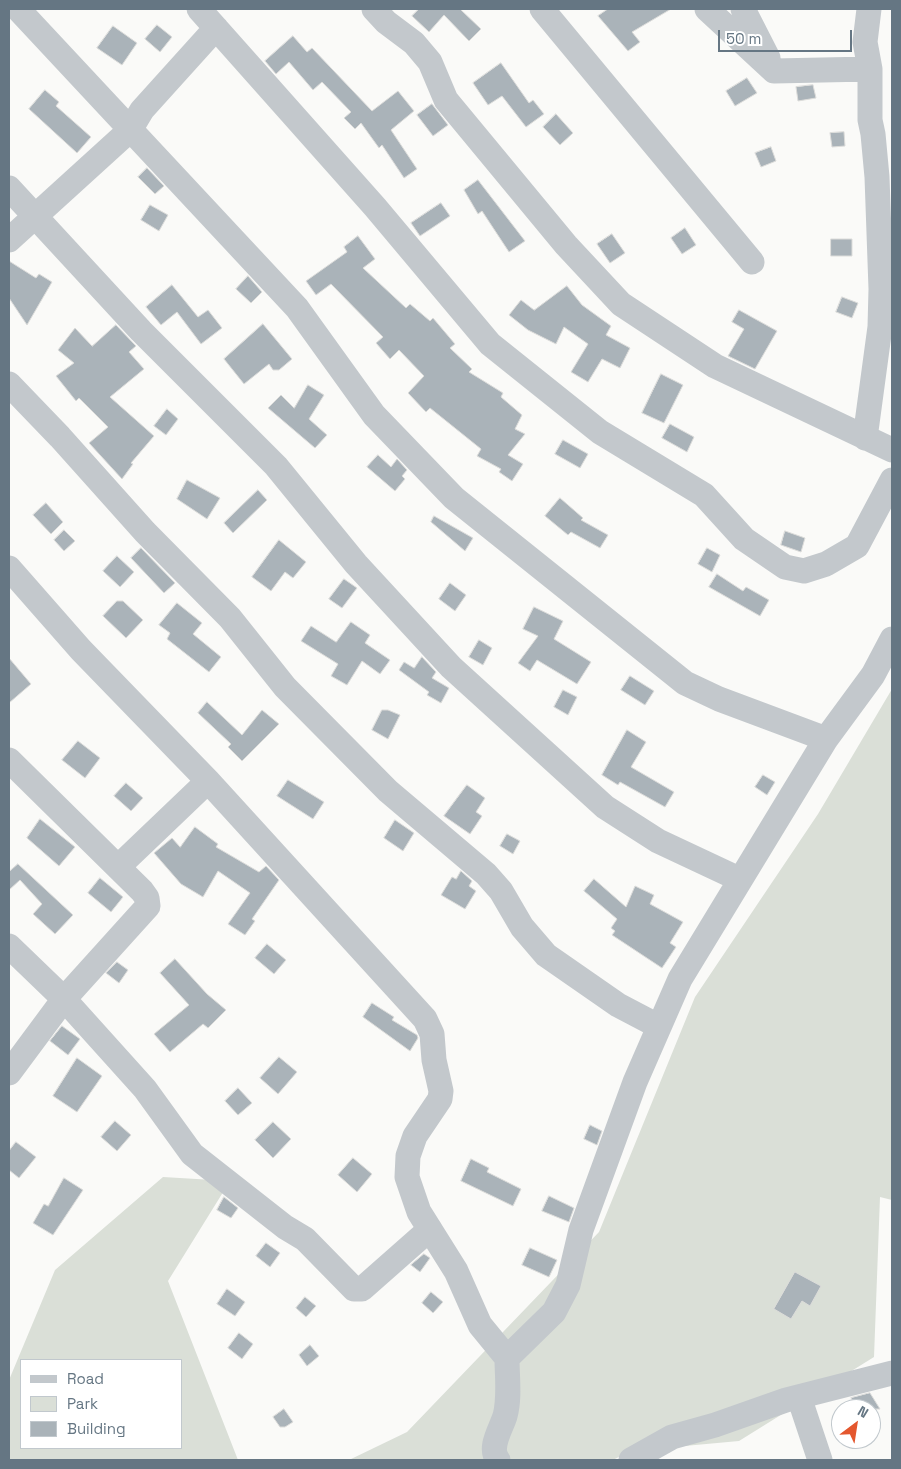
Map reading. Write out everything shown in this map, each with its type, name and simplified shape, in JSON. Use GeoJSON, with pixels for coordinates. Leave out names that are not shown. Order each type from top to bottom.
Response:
{"type":"FeatureCollection","features":[{"type":"Feature","properties":{"kind":"street"},"geometry":{"type":"LineString","coordinates":[[18,9],[297,308],[374,415],[454,498],[685,683],[719,699],[826,739]]}},
{"type":"Feature","properties":{"kind":"street"},"geometry":{"type":"LineString","coordinates":[[199,9],[375,206],[490,344],[600,432],[704,495],[744,540],[785,567],[804,571],[826,564],[857,546],[892,480]]}},
{"type":"Feature","properties":{"kind":"street"},"geometry":{"type":"LineString","coordinates":[[374,9],[386,22],[420,49],[430,62],[446,100],[566,244],[621,304],[715,366],[892,450]]}},
{"type":"Feature","properties":{"kind":"street"},"geometry":{"type":"LineString","coordinates":[[542,9],[752,262]]}},
{"type":"Feature","properties":{"kind":"street"},"geometry":{"type":"LineString","coordinates":[[707,9],[774,71],[870,70]]}},
{"type":"Feature","properties":{"kind":"street"},"geometry":{"type":"LineString","coordinates":[[743,9],[774,71]]}},
{"type":"Feature","properties":{"kind":"street"},"geometry":{"type":"LineString","coordinates":[[865,438],[880,327],[881,289],[877,177],[868,94],[870,70],[864,42],[869,9]]}},
{"type":"Feature","properties":{"kind":"street"},"geometry":{"type":"LineString","coordinates":[[9,240],[37,217],[130,130],[142,110],[216,28]]}},
{"type":"Feature","properties":{"kind":"street"},"geometry":{"type":"LineString","coordinates":[[9,188],[141,332],[276,466],[356,564],[451,667],[605,807],[658,840],[739,879]]}},
{"type":"Feature","properties":{"kind":"street"},"geometry":{"type":"LineString","coordinates":[[9,384],[145,532],[230,618],[285,687],[388,791],[486,874],[500,891],[522,927],[546,955],[618,1006],[658,1026]]}},
{"type":"Feature","properties":{"kind":"street"},"geometry":{"type":"LineString","coordinates":[[9,568],[81,650],[208,781],[425,1019],[432,1034],[434,1060],[441,1091],[440,1099],[415,1136],[408,1156],[407,1178],[419,1212],[456,1271],[480,1325],[507,1358],[505,1415],[495,1443],[495,1457],[498,1460]]}},
{"type":"Feature","properties":{"kind":"street"},"geometry":{"type":"LineString","coordinates":[[507,1358],[554,1312],[568,1285],[581,1230],[635,1082],[680,979],[739,879],[762,847],[826,739],[873,675],[892,639]]}},
{"type":"Feature","properties":{"kind":"street"},"geometry":{"type":"LineString","coordinates":[[9,760],[118,867],[147,898],[148,906],[64,999],[9,1073]]}},
{"type":"Feature","properties":{"kind":"street"},"geometry":{"type":"LineString","coordinates":[[118,867],[208,781]]}},
{"type":"Feature","properties":{"kind":"street"},"geometry":{"type":"LineString","coordinates":[[9,946],[64,999],[154,1099],[192,1154],[305,1239],[356,1291],[362,1289],[430,1229]]}},
{"type":"Feature","properties":{"kind":"street"},"geometry":{"type":"LineString","coordinates":[[631,1460],[672,1437],[799,1397],[892,1373]]}},
{"type":"Feature","properties":{"kind":"street"},"geometry":{"type":"LineString","coordinates":[[799,1397],[820,1460]]}},
{"type":"Feature","properties":{"kind":"green space"},"geometry":{"type":"Polygon","coordinates":[[[892,689],[892,1200],[880,1197],[874,1357],[739,1441],[630,1451],[613,1460],[349,1460],[407,1432],[599,1232],[695,997],[818,814],[892,689]]]}},
{"type":"Feature","properties":{"kind":"green space"},"geometry":{"type":"Polygon","coordinates":[[[163,1177],[230,1181],[168,1281],[238,1460],[9,1460],[9,1380],[55,1270],[163,1177]]]}},
{"type":"Feature","properties":{"kind":"building"},"geometry":{"type":"Polygon","coordinates":[[[419,9],[460,9],[481,29],[469,41],[444,15],[429,32],[412,16],[419,9]]]}},
{"type":"Feature","properties":{"kind":"building"},"geometry":{"type":"Polygon","coordinates":[[[608,9],[671,9],[632,32],[640,42],[628,51],[598,16],[608,9]]]}},
{"type":"Feature","properties":{"kind":"building"},"geometry":{"type":"Polygon","coordinates":[[[157,25],[172,37],[160,52],[145,39],[157,25]]]}},
{"type":"Feature","properties":{"kind":"building"},"geometry":{"type":"Polygon","coordinates":[[[113,26],[137,43],[122,65],[97,48],[113,26]]]}},
{"type":"Feature","properties":{"kind":"building"},"geometry":{"type":"Polygon","coordinates":[[[293,36],[307,52],[312,48],[372,111],[398,91],[414,111],[391,130],[417,169],[404,178],[382,145],[379,148],[361,123],[355,129],[344,118],[351,112],[322,82],[313,90],[289,62],[276,74],[265,61],[293,36]]]}},
{"type":"Feature","properties":{"kind":"building"},"geometry":{"type":"Polygon","coordinates":[[[501,63],[529,103],[533,100],[544,114],[526,127],[502,96],[488,105],[473,83],[501,63]]]}},
{"type":"Feature","properties":{"kind":"building"},"geometry":{"type":"Polygon","coordinates":[[[747,78],[757,93],[735,106],[726,91],[747,78]]]}},
{"type":"Feature","properties":{"kind":"building"},"geometry":{"type":"Polygon","coordinates":[[[813,85],[816,98],[798,101],[796,87],[813,85]]]}},
{"type":"Feature","properties":{"kind":"building"},"geometry":{"type":"Polygon","coordinates":[[[45,90],[59,102],[56,106],[91,137],[77,153],[29,109],[45,90]]]}},
{"type":"Feature","properties":{"kind":"building"},"geometry":{"type":"Polygon","coordinates":[[[432,104],[448,125],[433,136],[417,115],[432,104]]]}},
{"type":"Feature","properties":{"kind":"building"},"geometry":{"type":"Polygon","coordinates":[[[556,114],[573,133],[560,145],[543,127],[556,114]]]}},
{"type":"Feature","properties":{"kind":"building"},"geometry":{"type":"Polygon","coordinates":[[[844,132],[845,146],[832,147],[830,133],[844,132]]]}},
{"type":"Feature","properties":{"kind":"building"},"geometry":{"type":"Polygon","coordinates":[[[771,147],[776,161],[761,167],[755,153],[771,147]]]}},
{"type":"Feature","properties":{"kind":"building"},"geometry":{"type":"Polygon","coordinates":[[[147,168],[164,186],[155,194],[138,177],[147,168]]]}},
{"type":"Feature","properties":{"kind":"building"},"geometry":{"type":"Polygon","coordinates":[[[478,180],[525,241],[509,252],[482,211],[478,214],[464,190],[478,180]]]}},
{"type":"Feature","properties":{"kind":"building"},"geometry":{"type":"Polygon","coordinates":[[[441,203],[450,216],[420,236],[411,223],[441,203]]]}},
{"type":"Feature","properties":{"kind":"building"},"geometry":{"type":"Polygon","coordinates":[[[150,205],[168,215],[159,231],[141,220],[150,205]]]}},
{"type":"Feature","properties":{"kind":"building"},"geometry":{"type":"Polygon","coordinates":[[[685,228],[696,245],[682,254],[671,238],[685,228]]]}},
{"type":"Feature","properties":{"kind":"building"},"geometry":{"type":"Polygon","coordinates":[[[612,234],[625,253],[610,263],[597,244],[612,234]]]}},
{"type":"Feature","properties":{"kind":"building"},"geometry":{"type":"Polygon","coordinates":[[[358,236],[375,259],[363,268],[406,308],[410,304],[430,321],[433,318],[455,344],[450,348],[472,369],[469,372],[503,393],[501,397],[522,415],[515,429],[525,434],[508,455],[523,464],[512,481],[499,472],[501,469],[477,456],[481,449],[430,408],[426,412],[408,393],[424,376],[399,350],[390,359],[376,343],[383,337],[331,284],[316,295],[306,281],[347,252],[344,247],[358,236]]]}},
{"type":"Feature","properties":{"kind":"building"},"geometry":{"type":"Polygon","coordinates":[[[831,239],[852,239],[852,256],[831,256],[831,239]]]}},
{"type":"Feature","properties":{"kind":"building"},"geometry":{"type":"Polygon","coordinates":[[[9,261],[36,278],[39,274],[52,282],[27,325],[9,298],[9,261]]]}},
{"type":"Feature","properties":{"kind":"building"},"geometry":{"type":"Polygon","coordinates":[[[248,276],[262,292],[251,303],[236,289],[248,276]]]}},
{"type":"Feature","properties":{"kind":"building"},"geometry":{"type":"Polygon","coordinates":[[[172,285],[198,317],[208,310],[222,328],[201,344],[177,312],[161,325],[146,307],[172,285]]]}},
{"type":"Feature","properties":{"kind":"building"},"geometry":{"type":"Polygon","coordinates":[[[567,286],[582,305],[611,326],[606,335],[630,348],[620,368],[602,359],[588,382],[571,372],[588,344],[564,327],[556,344],[528,330],[509,315],[521,300],[534,310],[567,286]]]}},
{"type":"Feature","properties":{"kind":"building"},"geometry":{"type":"Polygon","coordinates":[[[842,297],[858,303],[852,318],[836,312],[842,297]]]}},
{"type":"Feature","properties":{"kind":"building"},"geometry":{"type":"Polygon","coordinates":[[[739,310],[777,331],[755,369],[728,356],[744,329],[732,322],[739,310]]]}},
{"type":"Feature","properties":{"kind":"building"},"geometry":{"type":"Polygon","coordinates":[[[263,324],[292,359],[279,370],[273,370],[269,364],[244,384],[224,359],[263,324]]]}},
{"type":"Feature","properties":{"kind":"building"},"geometry":{"type":"Polygon","coordinates":[[[116,325],[136,346],[129,352],[144,369],[110,397],[154,436],[131,463],[133,464],[122,479],[89,443],[108,427],[79,398],[76,401],[56,376],[74,363],[58,350],[75,328],[92,346],[116,325]]]}},
{"type":"Feature","properties":{"kind":"building"},"geometry":{"type":"Polygon","coordinates":[[[661,374],[683,385],[664,423],[642,413],[661,374]]]}},
{"type":"Feature","properties":{"kind":"building"},"geometry":{"type":"Polygon","coordinates":[[[308,385],[324,395],[309,419],[327,435],[315,448],[268,408],[281,395],[294,408],[308,385]]]}},
{"type":"Feature","properties":{"kind":"building"},"geometry":{"type":"Polygon","coordinates":[[[167,409],[178,419],[166,435],[154,426],[167,409]]]}},
{"type":"Feature","properties":{"kind":"building"},"geometry":{"type":"Polygon","coordinates":[[[670,424],[694,437],[687,452],[662,438],[670,424]]]}},
{"type":"Feature","properties":{"kind":"building"},"geometry":{"type":"Polygon","coordinates":[[[563,440],[588,454],[580,468],[555,454],[563,440]]]}},
{"type":"Feature","properties":{"kind":"building"},"geometry":{"type":"Polygon","coordinates":[[[378,455],[391,467],[397,459],[407,470],[402,476],[405,479],[395,491],[367,467],[378,455]]]}},
{"type":"Feature","properties":{"kind":"building"},"geometry":{"type":"Polygon","coordinates":[[[187,480],[220,498],[207,519],[177,499],[187,480]]]}},
{"type":"Feature","properties":{"kind":"building"},"geometry":{"type":"Polygon","coordinates":[[[258,490],[267,500],[233,533],[224,523],[258,490]]]}},
{"type":"Feature","properties":{"kind":"building"},"geometry":{"type":"Polygon","coordinates":[[[560,498],[583,518],[581,520],[608,535],[600,548],[571,532],[568,535],[545,516],[560,498]]]}},
{"type":"Feature","properties":{"kind":"building"},"geometry":{"type":"Polygon","coordinates":[[[46,503],[63,522],[51,534],[33,515],[46,503]]]}},
{"type":"Feature","properties":{"kind":"building"},"geometry":{"type":"Polygon","coordinates":[[[434,516],[473,538],[465,551],[431,522],[434,516]]]}},
{"type":"Feature","properties":{"kind":"building"},"geometry":{"type":"Polygon","coordinates":[[[64,530],[75,541],[64,551],[54,540],[64,530]]]}},
{"type":"Feature","properties":{"kind":"building"},"geometry":{"type":"Polygon","coordinates":[[[785,531],[805,538],[801,552],[781,545],[785,531]]]}},
{"type":"Feature","properties":{"kind":"building"},"geometry":{"type":"Polygon","coordinates":[[[279,540],[306,562],[293,578],[285,572],[271,591],[252,577],[279,540]]]}},
{"type":"Feature","properties":{"kind":"building"},"geometry":{"type":"Polygon","coordinates":[[[141,548],[175,583],[164,593],[131,558],[141,548]]]}},
{"type":"Feature","properties":{"kind":"building"},"geometry":{"type":"Polygon","coordinates":[[[707,548],[720,555],[712,572],[698,564],[707,548]]]}},
{"type":"Feature","properties":{"kind":"building"},"geometry":{"type":"Polygon","coordinates":[[[117,556],[134,572],[120,587],[103,571],[117,556]]]}},
{"type":"Feature","properties":{"kind":"building"},"geometry":{"type":"Polygon","coordinates":[[[717,574],[743,591],[746,587],[769,600],[760,616],[709,587],[717,574]]]}},
{"type":"Feature","properties":{"kind":"building"},"geometry":{"type":"Polygon","coordinates":[[[344,579],[357,588],[342,608],[329,599],[344,579]]]}},
{"type":"Feature","properties":{"kind":"building"},"geometry":{"type":"Polygon","coordinates":[[[450,583],[466,595],[455,611],[439,599],[450,583]]]}},
{"type":"Feature","properties":{"kind":"building"},"geometry":{"type":"Polygon","coordinates":[[[117,601],[123,601],[143,620],[126,638],[103,616],[117,601]]]}},
{"type":"Feature","properties":{"kind":"building"},"geometry":{"type":"Polygon","coordinates":[[[177,603],[202,623],[193,634],[221,657],[209,672],[167,639],[170,633],[159,625],[177,603]]]}},
{"type":"Feature","properties":{"kind":"building"},"geometry":{"type":"Polygon","coordinates":[[[534,607],[563,621],[554,639],[591,662],[577,684],[537,660],[530,671],[518,663],[538,636],[523,629],[534,607]]]}},
{"type":"Feature","properties":{"kind":"building"},"geometry":{"type":"Polygon","coordinates":[[[351,622],[370,635],[365,643],[390,660],[380,674],[362,661],[347,685],[331,676],[338,664],[301,641],[311,626],[336,642],[351,622]]]}},
{"type":"Feature","properties":{"kind":"building"},"geometry":{"type":"Polygon","coordinates":[[[479,640],[492,648],[483,665],[469,657],[479,640]]]}},
{"type":"Feature","properties":{"kind":"building"},"geometry":{"type":"Polygon","coordinates":[[[422,657],[436,672],[432,678],[449,688],[441,703],[427,695],[429,692],[399,670],[404,662],[414,668],[422,657]]]}},
{"type":"Feature","properties":{"kind":"building"},"geometry":{"type":"Polygon","coordinates":[[[9,658],[31,684],[9,703],[9,658]]]}},
{"type":"Feature","properties":{"kind":"building"},"geometry":{"type":"Polygon","coordinates":[[[630,676],[654,691],[645,705],[621,690],[630,676]]]}},
{"type":"Feature","properties":{"kind":"building"},"geometry":{"type":"Polygon","coordinates":[[[563,690],[577,697],[568,715],[554,707],[563,690]]]}},
{"type":"Feature","properties":{"kind":"building"},"geometry":{"type":"Polygon","coordinates":[[[207,702],[242,735],[262,710],[279,724],[242,761],[228,747],[231,744],[198,713],[207,702]]]}},
{"type":"Feature","properties":{"kind":"building"},"geometry":{"type":"Polygon","coordinates":[[[382,710],[388,710],[400,715],[388,739],[372,730],[382,710]]]}},
{"type":"Feature","properties":{"kind":"building"},"geometry":{"type":"Polygon","coordinates":[[[627,730],[646,742],[631,767],[674,792],[665,807],[620,782],[618,785],[602,775],[627,730]]]}},
{"type":"Feature","properties":{"kind":"building"},"geometry":{"type":"Polygon","coordinates":[[[78,741],[100,758],[85,778],[62,760],[78,741]]]}},
{"type":"Feature","properties":{"kind":"building"},"geometry":{"type":"Polygon","coordinates":[[[763,775],[775,782],[767,795],[755,787],[763,775]]]}},
{"type":"Feature","properties":{"kind":"building"},"geometry":{"type":"Polygon","coordinates":[[[288,780],[324,802],[313,819],[277,796],[288,780]]]}},
{"type":"Feature","properties":{"kind":"building"},"geometry":{"type":"Polygon","coordinates":[[[126,783],[143,798],[131,811],[114,796],[126,783]]]}},
{"type":"Feature","properties":{"kind":"building"},"geometry":{"type":"Polygon","coordinates":[[[467,785],[485,798],[476,812],[482,816],[470,834],[444,816],[467,785]]]}},
{"type":"Feature","properties":{"kind":"building"},"geometry":{"type":"Polygon","coordinates":[[[40,819],[75,847],[59,866],[27,838],[40,819]]]}},
{"type":"Feature","properties":{"kind":"building"},"geometry":{"type":"Polygon","coordinates":[[[395,820],[414,833],[403,851],[384,838],[395,820]]]}},
{"type":"Feature","properties":{"kind":"building"},"geometry":{"type":"Polygon","coordinates":[[[195,827],[218,844],[216,847],[259,872],[266,866],[279,880],[252,919],[255,921],[245,935],[228,924],[250,893],[218,871],[203,897],[181,884],[154,853],[172,838],[180,847],[195,827]]]}},
{"type":"Feature","properties":{"kind":"building"},"geometry":{"type":"Polygon","coordinates":[[[507,834],[520,841],[513,854],[500,846],[507,834]]]}},
{"type":"Feature","properties":{"kind":"building"},"geometry":{"type":"Polygon","coordinates":[[[18,864],[73,915],[55,934],[33,914],[42,904],[20,880],[9,890],[9,872],[18,864]]]}},
{"type":"Feature","properties":{"kind":"building"},"geometry":{"type":"Polygon","coordinates":[[[461,871],[472,881],[469,886],[476,891],[465,909],[441,895],[452,877],[456,879],[461,871]]]}},
{"type":"Feature","properties":{"kind":"building"},"geometry":{"type":"Polygon","coordinates":[[[100,878],[123,897],[111,912],[88,893],[100,878]]]}},
{"type":"Feature","properties":{"kind":"building"},"geometry":{"type":"Polygon","coordinates":[[[594,879],[626,907],[635,886],[654,895],[650,904],[683,922],[670,943],[676,947],[662,968],[612,935],[615,931],[611,928],[617,919],[584,891],[594,879]]]}},
{"type":"Feature","properties":{"kind":"building"},"geometry":{"type":"Polygon","coordinates":[[[267,944],[286,960],[274,974],[255,958],[267,944]]]}},
{"type":"Feature","properties":{"kind":"building"},"geometry":{"type":"Polygon","coordinates":[[[175,959],[207,994],[226,1010],[208,1028],[203,1024],[170,1052],[154,1034],[189,1005],[160,973],[175,959]]]}},
{"type":"Feature","properties":{"kind":"building"},"geometry":{"type":"Polygon","coordinates":[[[117,962],[128,970],[119,983],[106,973],[117,962]]]}},
{"type":"Feature","properties":{"kind":"building"},"geometry":{"type":"Polygon","coordinates":[[[372,1003],[394,1017],[392,1020],[417,1035],[418,1038],[410,1051],[363,1017],[372,1003]]]}},
{"type":"Feature","properties":{"kind":"building"},"geometry":{"type":"Polygon","coordinates":[[[62,1026],[80,1039],[68,1055],[50,1041],[62,1026]]]}},
{"type":"Feature","properties":{"kind":"building"},"geometry":{"type":"Polygon","coordinates":[[[279,1057],[297,1072],[278,1094],[260,1078],[279,1057]]]}},
{"type":"Feature","properties":{"kind":"building"},"geometry":{"type":"Polygon","coordinates":[[[77,1058],[102,1076],[77,1112],[53,1096],[77,1058]]]}},
{"type":"Feature","properties":{"kind":"building"},"geometry":{"type":"Polygon","coordinates":[[[238,1088],[252,1103],[238,1115],[225,1101],[238,1088]]]}},
{"type":"Feature","properties":{"kind":"building"},"geometry":{"type":"Polygon","coordinates":[[[115,1121],[131,1135],[117,1151],[101,1137],[115,1121]]]}},
{"type":"Feature","properties":{"kind":"building"},"geometry":{"type":"Polygon","coordinates":[[[273,1122],[291,1139],[273,1158],[255,1140],[273,1122]]]}},
{"type":"Feature","properties":{"kind":"building"},"geometry":{"type":"Polygon","coordinates":[[[590,1125],[602,1131],[597,1145],[584,1139],[590,1125]]]}},
{"type":"Feature","properties":{"kind":"building"},"geometry":{"type":"Polygon","coordinates":[[[16,1142],[36,1157],[19,1178],[9,1170],[9,1151],[16,1142]]]}},
{"type":"Feature","properties":{"kind":"building"},"geometry":{"type":"Polygon","coordinates":[[[353,1158],[372,1174],[357,1192],[338,1175],[353,1158]]]}},
{"type":"Feature","properties":{"kind":"building"},"geometry":{"type":"Polygon","coordinates":[[[471,1159],[489,1168],[487,1172],[521,1189],[513,1206],[461,1181],[471,1159]]]}},
{"type":"Feature","properties":{"kind":"building"},"geometry":{"type":"Polygon","coordinates":[[[64,1178],[83,1190],[53,1235],[33,1223],[44,1204],[48,1206],[64,1178]]]}},
{"type":"Feature","properties":{"kind":"building"},"geometry":{"type":"Polygon","coordinates":[[[549,1196],[574,1208],[569,1222],[542,1211],[549,1196]]]}},
{"type":"Feature","properties":{"kind":"building"},"geometry":{"type":"Polygon","coordinates":[[[224,1197],[238,1208],[231,1218],[217,1210],[224,1197]]]}},
{"type":"Feature","properties":{"kind":"building"},"geometry":{"type":"Polygon","coordinates":[[[266,1243],[280,1253],[270,1267],[256,1256],[266,1243]]]}},
{"type":"Feature","properties":{"kind":"building"},"geometry":{"type":"Polygon","coordinates":[[[530,1248],[557,1260],[549,1277],[522,1265],[530,1248]]]}},
{"type":"Feature","properties":{"kind":"building"},"geometry":{"type":"Polygon","coordinates":[[[424,1254],[430,1258],[420,1272],[411,1265],[424,1254]]]}},
{"type":"Feature","properties":{"kind":"building"},"geometry":{"type":"Polygon","coordinates":[[[795,1272],[821,1286],[810,1306],[802,1301],[791,1319],[774,1309],[795,1272]]]}},
{"type":"Feature","properties":{"kind":"building"},"geometry":{"type":"Polygon","coordinates":[[[227,1289],[245,1302],[235,1316],[217,1304],[227,1289]]]}},
{"type":"Feature","properties":{"kind":"building"},"geometry":{"type":"Polygon","coordinates":[[[431,1292],[443,1302],[433,1313],[422,1303],[431,1292]]]}},
{"type":"Feature","properties":{"kind":"building"},"geometry":{"type":"Polygon","coordinates":[[[305,1297],[316,1306],[306,1317],[296,1308],[305,1297]]]}},
{"type":"Feature","properties":{"kind":"building"},"geometry":{"type":"Polygon","coordinates":[[[239,1333],[253,1344],[242,1359],[228,1348],[239,1333]]]}},
{"type":"Feature","properties":{"kind":"building"},"geometry":{"type":"Polygon","coordinates":[[[310,1345],[319,1356],[307,1366],[299,1355],[310,1345]]]}},
{"type":"Feature","properties":{"kind":"building"},"geometry":{"type":"Polygon","coordinates":[[[870,1393],[874,1399],[852,1399],[870,1393]]]}},
{"type":"Feature","properties":{"kind":"building"},"geometry":{"type":"Polygon","coordinates":[[[284,1409],[293,1422],[285,1427],[280,1427],[273,1417],[284,1409]]]}}]}
